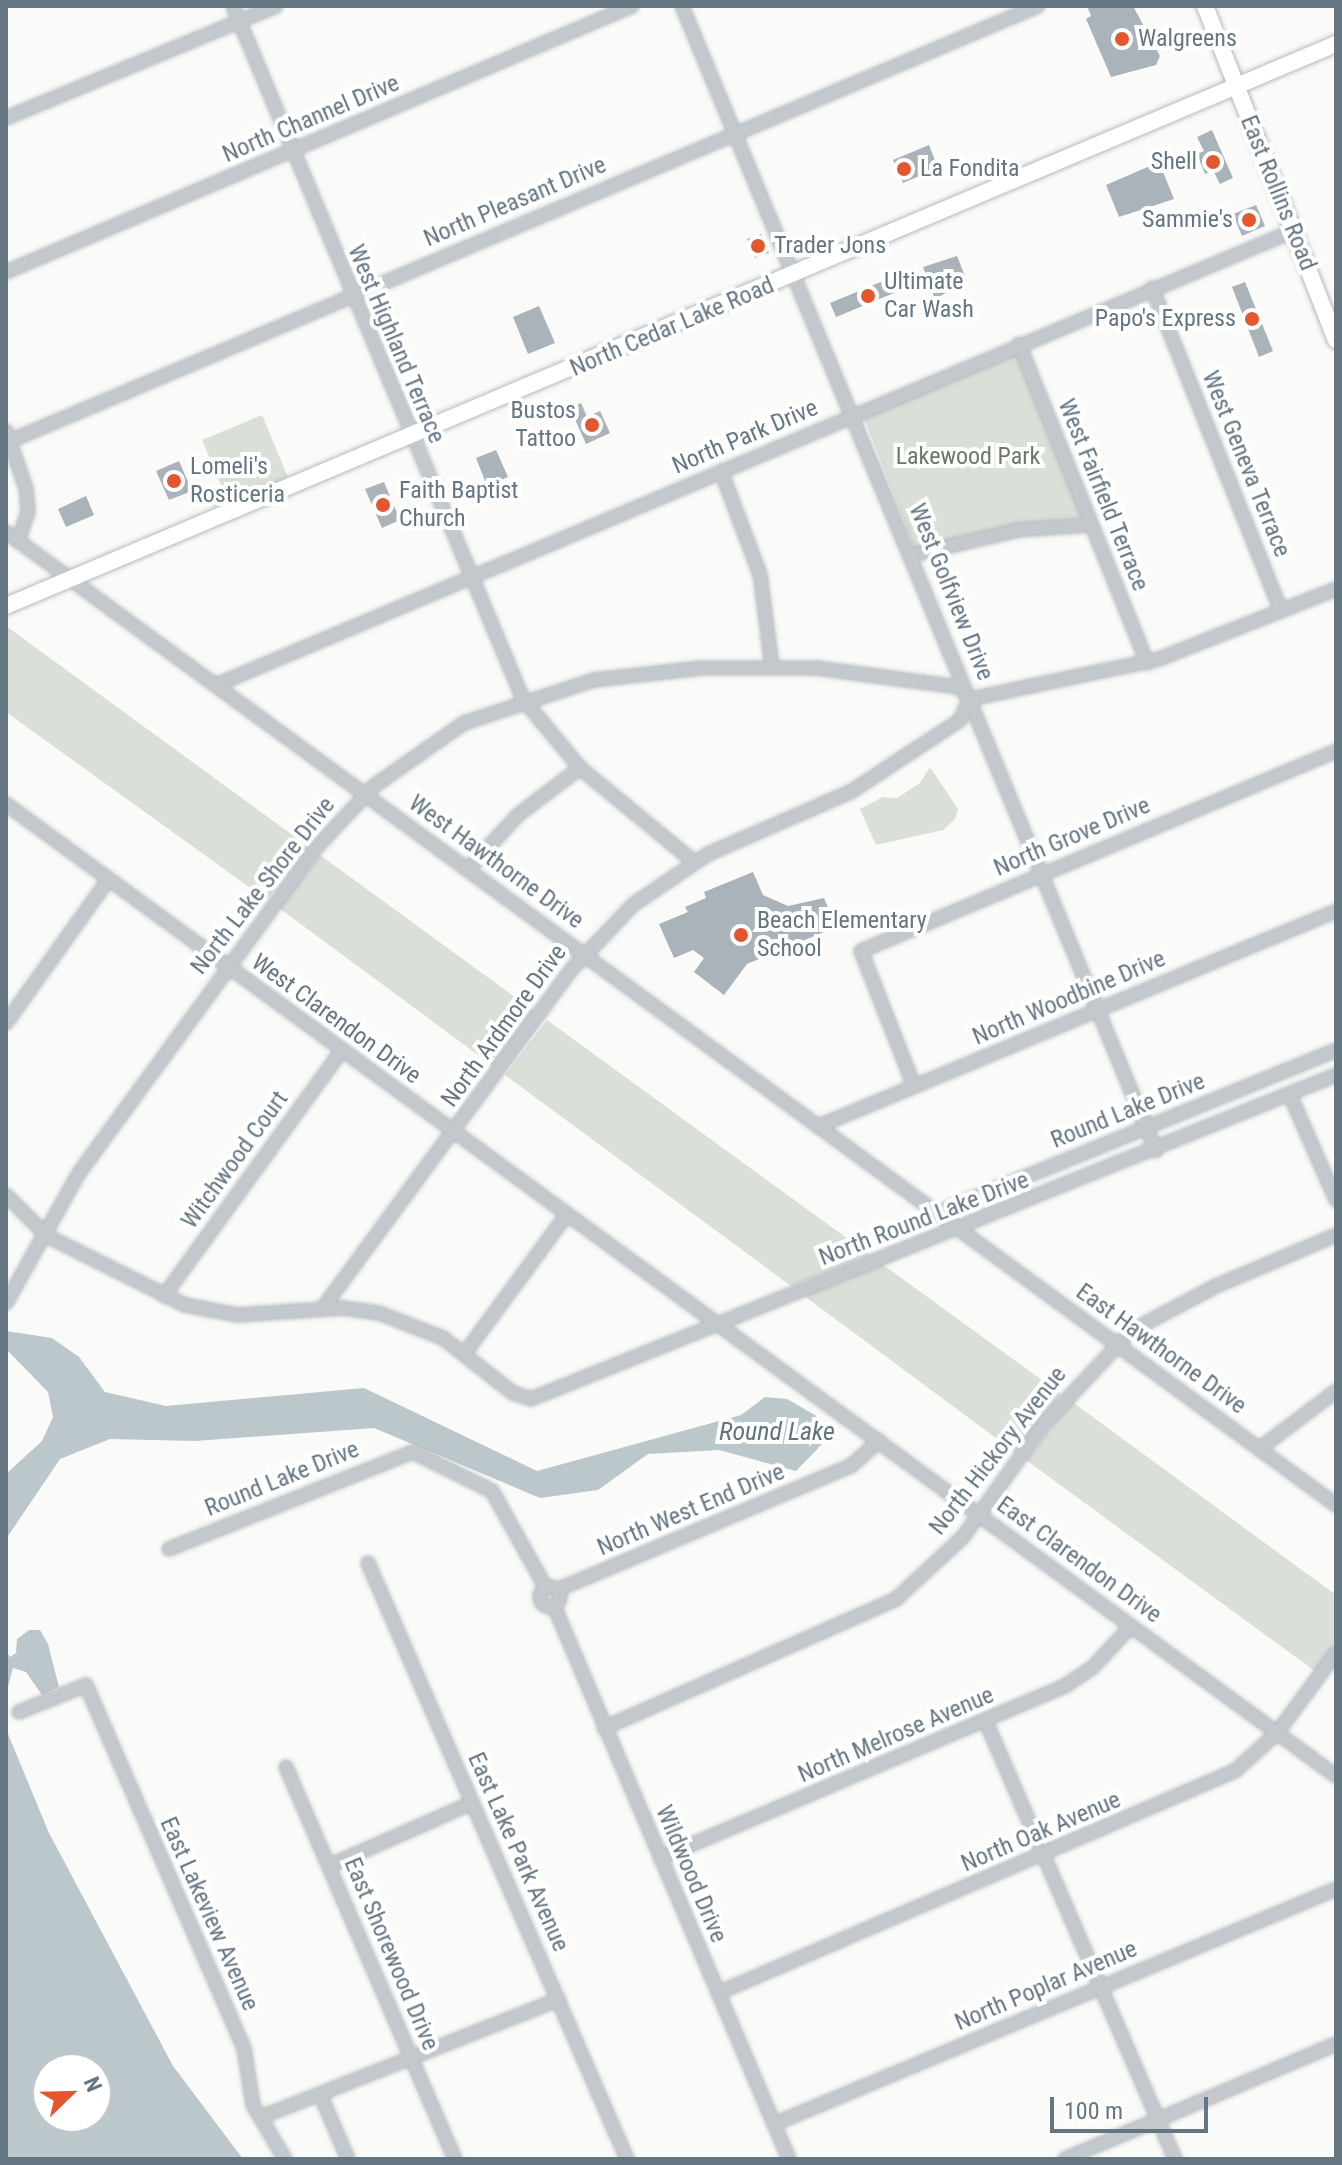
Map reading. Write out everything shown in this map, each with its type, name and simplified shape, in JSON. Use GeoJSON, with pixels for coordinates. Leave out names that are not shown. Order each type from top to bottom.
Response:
{"type":"FeatureCollection","features":[{"type":"Feature","properties":{"kind":"main road","name":"East Rollins Road"},"geometry":{"type":"LineString","coordinates":[[1205,6],[1336,340]]}},
{"type":"Feature","properties":{"kind":"main road","name":"North Cedar Lake Road"},"geometry":{"type":"LineString","coordinates":[[6,606],[1237,90],[1336,44]]}},
{"type":"Feature","properties":{"kind":"street","name":"West Highland Terrace"},"geometry":{"type":"LineString","coordinates":[[233,6],[291,151],[523,699],[580,768],[694,862]]}},
{"type":"Feature","properties":{"kind":"street"},"geometry":{"type":"LineString","coordinates":[[6,118],[276,6]]}},
{"type":"Feature","properties":{"kind":"street","name":"North Channel Drive"},"geometry":{"type":"LineString","coordinates":[[6,272],[632,6]]}},
{"type":"Feature","properties":{"kind":"street","name":"West Golfview Drive"},"geometry":{"type":"LineString","coordinates":[[682,6],[854,414],[1156,1151]]}},
{"type":"Feature","properties":{"kind":"street","name":"North Pleasant Drive"},"geometry":{"type":"LineString","coordinates":[[8,436],[352,295],[1038,6]]}},
{"type":"Feature","properties":{"kind":"street","name":"North Park Drive"},"geometry":{"type":"LineString","coordinates":[[216,685],[1293,231]]}},
{"type":"Feature","properties":{"kind":"street","name":"West Geneva Terrace"},"geometry":{"type":"LineString","coordinates":[[1152,288],[1281,611]]}},
{"type":"Feature","properties":{"kind":"street","name":"West Fairfield Terrace"},"geometry":{"type":"LineString","coordinates":[[1019,344],[1147,663]]}},
{"type":"Feature","properties":{"kind":"street"},"geometry":{"type":"LineString","coordinates":[[8,436],[26,488],[28,512],[18,541]]}},
{"type":"Feature","properties":{"kind":"street"},"geometry":{"type":"LineString","coordinates":[[721,471],[760,574],[772,667]]}},
{"type":"Feature","properties":{"kind":"street"},"geometry":{"type":"LineString","coordinates":[[912,555],[1019,530],[1090,525]]}},
{"type":"Feature","properties":{"kind":"street","name":"West Hawthorne Drive"},"geometry":{"type":"LineString","coordinates":[[6,532],[959,1229]]}},
{"type":"Feature","properties":{"kind":"street"},"geometry":{"type":"LineString","coordinates":[[970,699],[1147,663],[1336,589]]}},
{"type":"Feature","properties":{"kind":"street","name":"North Lake Shore Drive"},"geometry":{"type":"LineString","coordinates":[[6,1303],[41,1232],[227,967],[316,848],[366,794],[464,723],[523,699],[645,673],[772,667],[958,687],[970,699]]}},
{"type":"Feature","properties":{"kind":"street","name":"North Ardmore Drive"},"geometry":{"type":"LineString","coordinates":[[322,1309],[584,954],[634,904],[694,862],[852,791],[960,720],[970,699]]}},
{"type":"Feature","properties":{"kind":"street","name":"North Grove Drive"},"geometry":{"type":"LineString","coordinates":[[914,1086],[861,951],[1336,751]]}},
{"type":"Feature","properties":{"kind":"street"},"geometry":{"type":"LineString","coordinates":[[468,869],[518,815],[580,768]]}},
{"type":"Feature","properties":{"kind":"street","name":"West Clarendon Drive"},"geometry":{"type":"LineString","coordinates":[[6,804],[718,1324]]}},
{"type":"Feature","properties":{"kind":"street"},"geometry":{"type":"LineString","coordinates":[[6,1023],[108,880]]}},
{"type":"Feature","properties":{"kind":"street","name":"North Woodbine Drive"},"geometry":{"type":"LineString","coordinates":[[819,1126],[1336,911]]}},
{"type":"Feature","properties":{"kind":"street","name":"Witchwood Court"},"geometry":{"type":"LineString","coordinates":[[164,1296],[342,1050]]}},
{"type":"Feature","properties":{"kind":"street","name":"Round Lake Drive"},"geometry":{"type":"LineString","coordinates":[[937,1213],[1336,1050]]}},
{"type":"Feature","properties":{"kind":"street","name":"North Round Lake Drive"},"geometry":{"type":"LineString","coordinates":[[465,1353],[527,1398],[1156,1151],[1336,1075]]}},
{"type":"Feature","properties":{"kind":"street"},"geometry":{"type":"LineString","coordinates":[[1290,1095],[1336,1200]]}},
{"type":"Feature","properties":{"kind":"street"},"geometry":{"type":"LineString","coordinates":[[6,1195],[41,1232],[164,1296],[238,1315],[322,1309],[407,1321],[465,1353],[567,1214]]}},
{"type":"Feature","properties":{"kind":"street","name":"East Hawthorne Drive"},"geometry":{"type":"LineString","coordinates":[[959,1229],[1336,1505]]}},
{"type":"Feature","properties":{"kind":"street","name":"North Hickory Avenue"},"geometry":{"type":"LineString","coordinates":[[604,1728],[873,1612],[920,1580],[979,1514],[1044,1424],[1116,1344],[1161,1312],[1336,1235]]}},
{"type":"Feature","properties":{"kind":"street","name":"East Clarendon Drive"},"geometry":{"type":"LineString","coordinates":[[718,1324],[1336,1776]]}},
{"type":"Feature","properties":{"kind":"street"},"geometry":{"type":"LineString","coordinates":[[1259,1449],[1336,1391]]}},
{"type":"Feature","properties":{"kind":"street","name":"North West End Drive"},"geometry":{"type":"LineString","coordinates":[[552,1589],[851,1466],[879,1441]]}},
{"type":"Feature","properties":{"kind":"street","name":"Round Lake Drive"},"geometry":{"type":"LineString","coordinates":[[169,1549],[413,1452]]}},
{"type":"Feature","properties":{"kind":"street","name":"Wildwood Drive"},"geometry":{"type":"LineString","coordinates":[[413,1452],[492,1491],[552,1589],[541,1601],[554,1606],[789,2159]]}},
{"type":"Feature","properties":{"kind":"street","name":"East Lake Park Avenue"},"geometry":{"type":"LineString","coordinates":[[368,1563],[627,2159]]}},
{"type":"Feature","properties":{"kind":"street","name":"North Melrose Avenue"},"geometry":{"type":"LineString","coordinates":[[660,1858],[986,1722],[1092,1668],[1131,1626]]}},
{"type":"Feature","properties":{"kind":"street","name":"North Oak Avenue"},"geometry":{"type":"LineString","coordinates":[[718,1993],[1224,1777],[1277,1733],[1336,1653]]}},
{"type":"Feature","properties":{"kind":"street","name":"East Lakeview Avenue"},"geometry":{"type":"LineString","coordinates":[[19,1712],[86,1685],[244,2048],[253,2105],[264,2116],[285,2159]]}},
{"type":"Feature","properties":{"kind":"street"},"geometry":{"type":"LineString","coordinates":[[986,1722],[1175,2159]]}},
{"type":"Feature","properties":{"kind":"street","name":"East Shorewood Drive"},"geometry":{"type":"LineString","coordinates":[[286,1767],[455,2159]]}},
{"type":"Feature","properties":{"kind":"street"},"geometry":{"type":"LineString","coordinates":[[329,1866],[472,1803]]}},
{"type":"Feature","properties":{"kind":"street","name":"North Poplar Avenue"},"geometry":{"type":"LineString","coordinates":[[774,2124],[1336,1889]]}},
{"type":"Feature","properties":{"kind":"street"},"geometry":{"type":"LineString","coordinates":[[264,2116],[321,2096],[559,1999]]}},
{"type":"Feature","properties":{"kind":"street"},"geometry":{"type":"LineString","coordinates":[[1065,2159],[1336,2044]]}},
{"type":"Feature","properties":{"kind":"street"},"geometry":{"type":"LineString","coordinates":[[321,2096],[348,2159]]}},
{"type":"Feature","properties":{"kind":"green space","name":"Lakewood Park"},"geometry":{"type":"Polygon","coordinates":[[[1015,345],[1084,517],[917,554],[861,411],[1015,345]]]}},
{"type":"Feature","properties":{"kind":"green space"},"geometry":{"type":"Polygon","coordinates":[[[262,415],[288,477],[214,507],[210,498],[224,492],[202,440],[262,415]]]}},
{"type":"Feature","properties":{"kind":"green space"},"geometry":{"type":"Polygon","coordinates":[[[6,626],[309,847],[267,900],[6,712],[6,626]]]}},
{"type":"Feature","properties":{"kind":"green space"},"geometry":{"type":"Polygon","coordinates":[[[930,767],[958,809],[955,819],[943,830],[876,845],[860,809],[883,797],[897,798],[920,783],[930,767]]]}},
{"type":"Feature","properties":{"kind":"green space"},"geometry":{"type":"Polygon","coordinates":[[[320,855],[534,1011],[493,1066],[279,908],[320,855]]]}},
{"type":"Feature","properties":{"kind":"green space"},"geometry":{"type":"Polygon","coordinates":[[[547,1020],[870,1255],[791,1286],[505,1075],[547,1020]]]}},
{"type":"Feature","properties":{"kind":"green space"},"geometry":{"type":"Polygon","coordinates":[[[882,1264],[1061,1394],[1016,1453],[803,1295],[882,1264]]]}},
{"type":"Feature","properties":{"kind":"green space"},"geometry":{"type":"Polygon","coordinates":[[[1071,1401],[1336,1595],[1336,1644],[1316,1672],[1026,1460],[1071,1401]]]}},
{"type":"Feature","properties":{"kind":"water","name":"Round Lake"},"geometry":{"type":"Polygon","coordinates":[[[6,1331],[52,1338],[79,1357],[105,1392],[166,1406],[364,1388],[537,1471],[741,1415],[765,1397],[787,1399],[815,1415],[825,1425],[826,1440],[796,1471],[719,1450],[648,1454],[598,1490],[540,1498],[374,1428],[195,1441],[110,1439],[60,1459],[6,1539],[6,1474],[42,1441],[53,1417],[48,1392],[6,1349],[6,1331]]]}},
{"type":"Feature","properties":{"kind":"water"},"geometry":{"type":"Polygon","coordinates":[[[29,1630],[40,1630],[48,1644],[59,1687],[42,1695],[26,1672],[13,1668],[6,1694],[6,1651],[10,1657],[16,1653],[17,1639],[29,1630]]]}},
{"type":"Feature","properties":{"kind":"water"},"geometry":{"type":"Polygon","coordinates":[[[6,1729],[49,1833],[173,2066],[243,2159],[6,2159],[6,1729]]]}},
{"type":"Feature","properties":{"kind":"building","name":"Walgreens"},"geometry":{"type":"Polygon","coordinates":[[[1133,6],[1160,56],[1156,65],[1111,77],[1086,19],[1091,16],[1088,8],[1133,6]]]}},
{"type":"Feature","properties":{"kind":"building","name":"Shell"},"geometry":{"type":"Polygon","coordinates":[[[1212,130],[1233,178],[1220,184],[1213,170],[1205,174],[1197,154],[1204,151],[1197,137],[1212,130]]]}},
{"type":"Feature","properties":{"kind":"building"},"geometry":{"type":"Polygon","coordinates":[[[929,145],[938,168],[903,183],[893,160],[929,145]]]}},
{"type":"Feature","properties":{"kind":"building"},"geometry":{"type":"Polygon","coordinates":[[[1159,162],[1174,199],[1119,217],[1106,185],[1159,162]]]}},
{"type":"Feature","properties":{"kind":"building","name":"Sammie's"},"geometry":{"type":"Polygon","coordinates":[[[1256,205],[1265,226],[1242,236],[1233,214],[1256,205]]]}},
{"type":"Feature","properties":{"kind":"building","name":"Trader Jons"},"geometry":{"type":"Polygon","coordinates":[[[761,234],[769,253],[755,258],[747,239],[761,234]]]}},
{"type":"Feature","properties":{"kind":"building"},"geometry":{"type":"Polygon","coordinates":[[[957,256],[967,281],[935,299],[923,267],[957,256]]]}},
{"type":"Feature","properties":{"kind":"building","name":"Ultimate Car Wash"},"geometry":{"type":"Polygon","coordinates":[[[900,274],[906,288],[836,317],[830,303],[900,274]]]}},
{"type":"Feature","properties":{"kind":"building","name":"Papo's Express"},"geometry":{"type":"Polygon","coordinates":[[[1245,282],[1273,351],[1259,357],[1232,287],[1245,282]]]}},
{"type":"Feature","properties":{"kind":"building"},"geometry":{"type":"Polygon","coordinates":[[[539,306],[555,343],[528,354],[513,317],[539,306]]]}},
{"type":"Feature","properties":{"kind":"building","name":"Bustos Tattoo"},"geometry":{"type":"Polygon","coordinates":[[[581,403],[587,417],[600,411],[610,433],[586,444],[570,408],[581,403]]]}},
{"type":"Feature","properties":{"kind":"building"},"geometry":{"type":"Polygon","coordinates":[[[496,450],[508,477],[487,486],[476,458],[496,450]]]}},
{"type":"Feature","properties":{"kind":"building","name":"Lomeli's Rosticeria"},"geometry":{"type":"Polygon","coordinates":[[[179,461],[192,491],[169,500],[156,471],[179,461]]]}},
{"type":"Feature","properties":{"kind":"building","name":"Faith Baptist Church"},"geometry":{"type":"Polygon","coordinates":[[[384,482],[400,520],[382,528],[365,489],[384,482]]]}},
{"type":"Feature","properties":{"kind":"building"},"geometry":{"type":"Polygon","coordinates":[[[86,496],[94,515],[66,527],[58,509],[86,496]]]}},
{"type":"Feature","properties":{"kind":"building","name":"Beach Elementary School"},"geometry":{"type":"Polygon","coordinates":[[[753,872],[763,895],[788,906],[824,898],[836,927],[747,964],[724,995],[694,972],[704,958],[693,950],[674,958],[659,924],[688,912],[685,907],[706,898],[704,892],[753,872]]]}},
{"type":"Feature","properties":{"kind":"place","name":"Walgreens"},"geometry":{"type":"Point","coordinates":[1122,39]}},
{"type":"Feature","properties":{"kind":"place","name":"Shell"},"geometry":{"type":"Point","coordinates":[1213,162]}},
{"type":"Feature","properties":{"kind":"place","name":"La Fondita"},"geometry":{"type":"Point","coordinates":[904,169]}},
{"type":"Feature","properties":{"kind":"place","name":"Sammie's"},"geometry":{"type":"Point","coordinates":[1249,220]}},
{"type":"Feature","properties":{"kind":"place","name":"Trader Jons"},"geometry":{"type":"Point","coordinates":[758,246]}},
{"type":"Feature","properties":{"kind":"place","name":"Ultimate Car Wash"},"geometry":{"type":"Point","coordinates":[868,296]}},
{"type":"Feature","properties":{"kind":"place","name":"Papo's Express"},"geometry":{"type":"Point","coordinates":[1252,319]}},
{"type":"Feature","properties":{"kind":"place","name":"Bustos Tattoo"},"geometry":{"type":"Point","coordinates":[592,425]}},
{"type":"Feature","properties":{"kind":"place","name":"Lomeli's Rosticeria"},"geometry":{"type":"Point","coordinates":[174,481]}},
{"type":"Feature","properties":{"kind":"place","name":"Faith Baptist Church"},"geometry":{"type":"Point","coordinates":[383,505]}},
{"type":"Feature","properties":{"kind":"place","name":"Beach Elementary School"},"geometry":{"type":"Point","coordinates":[741,935]}}]}
